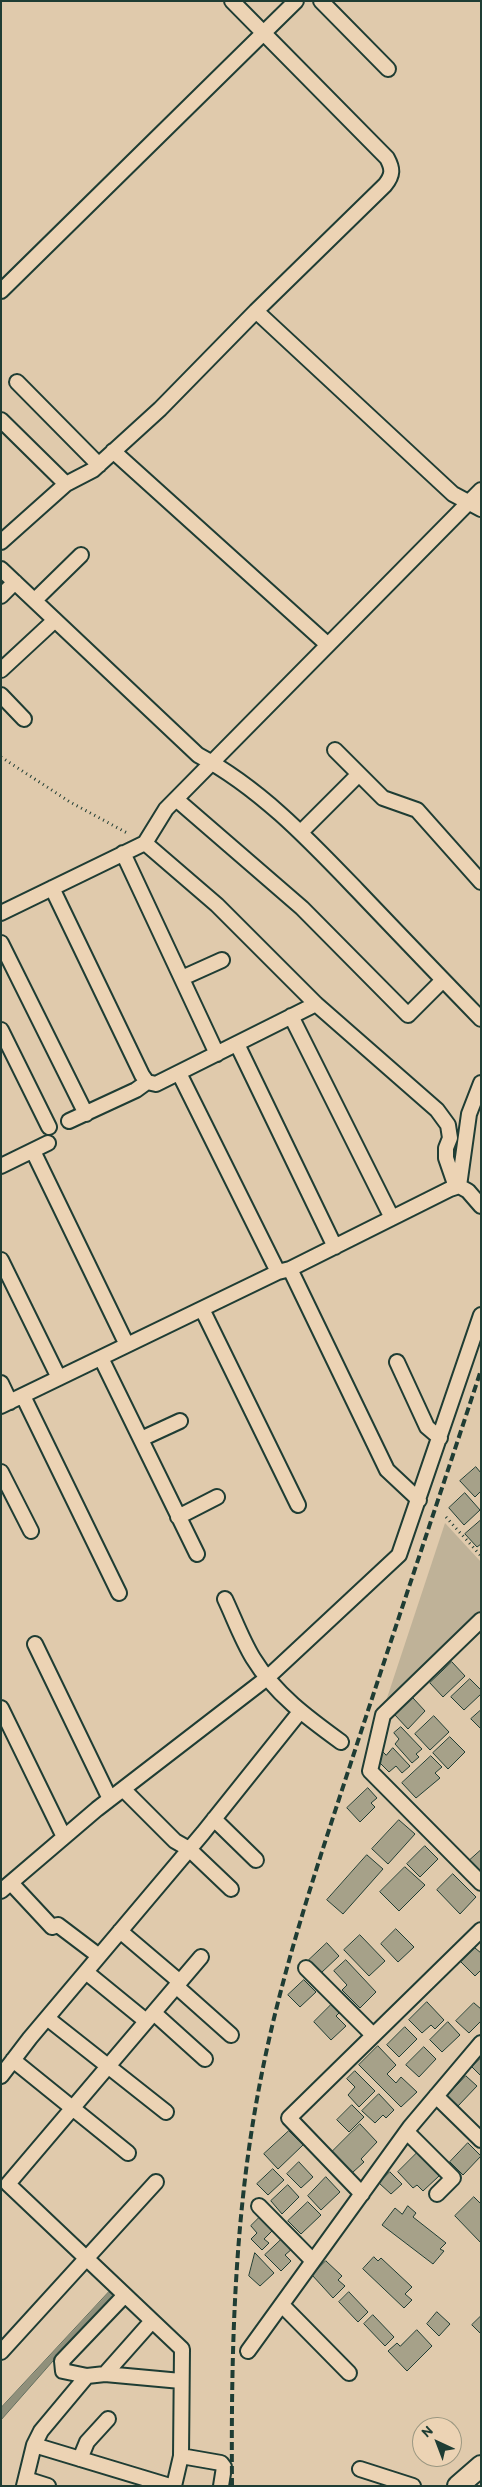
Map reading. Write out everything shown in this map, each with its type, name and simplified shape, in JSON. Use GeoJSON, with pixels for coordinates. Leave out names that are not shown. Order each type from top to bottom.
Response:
{"type":"FeatureCollection","features":[{"type":"Feature","properties":{"kind":"main road"},"geometry":{"type":"LineString","coordinates":[[458,2486],[478,2473]]}},
{"type":"Feature","properties":{"kind":"street"},"geometry":{"type":"LineString","coordinates":[[1,542],[66,484],[99,465],[160,408],[391,177],[392,168],[387,158],[232,1]]}},
{"type":"Feature","properties":{"kind":"street"},"geometry":{"type":"LineString","coordinates":[[1,290],[296,1]]}},
{"type":"Feature","properties":{"kind":"street"},"geometry":{"type":"LineString","coordinates":[[321,1],[388,69]]}},
{"type":"Feature","properties":{"kind":"street"},"geometry":{"type":"LineString","coordinates":[[256,312],[453,494],[474,506]]}},
{"type":"Feature","properties":{"kind":"street"},"geometry":{"type":"LineString","coordinates":[[17,382],[99,465]]}},
{"type":"Feature","properties":{"kind":"street"},"geometry":{"type":"LineString","coordinates":[[1,420],[66,484]]}},
{"type":"Feature","properties":{"kind":"street"},"geometry":{"type":"LineString","coordinates":[[113,451],[328,645]]}},
{"type":"Feature","properties":{"kind":"street"},"geometry":{"type":"LineString","coordinates":[[1,912],[145,842],[166,809],[328,645],[474,506],[481,490]]}},
{"type":"Feature","properties":{"kind":"street"},"geometry":{"type":"LineString","coordinates":[[35,600],[81,556]]}},
{"type":"Feature","properties":{"kind":"street"},"geometry":{"type":"LineString","coordinates":[[1,569],[198,755],[246,785],[301,832],[481,1019]]}},
{"type":"Feature","properties":{"kind":"street"},"geometry":{"type":"LineString","coordinates":[[1,596],[15,582]]}},
{"type":"Feature","properties":{"kind":"street"},"geometry":{"type":"LineString","coordinates":[[1,670],[55,620]]}},
{"type":"Feature","properties":{"kind":"street"},"geometry":{"type":"LineString","coordinates":[[1,695],[24,720]]}},
{"type":"Feature","properties":{"kind":"street"},"geometry":{"type":"LineString","coordinates":[[335,750],[383,798],[417,810],[481,882]]}},
{"type":"Feature","properties":{"kind":"street"},"geometry":{"type":"LineString","coordinates":[[301,832],[358,774]]}},
{"type":"Feature","properties":{"kind":"street"},"geometry":{"type":"LineString","coordinates":[[176,799],[302,908],[408,1015],[443,980]]}},
{"type":"Feature","properties":{"kind":"street"},"geometry":{"type":"LineString","coordinates":[[145,842],[217,905],[316,1004],[437,1110],[448,1125],[450,1138],[446,1148],[446,1158],[458,1187],[468,1192],[481,1206]]}},
{"type":"Feature","properties":{"kind":"street"},"geometry":{"type":"LineString","coordinates":[[123,853],[217,1054]]}},
{"type":"Feature","properties":{"kind":"street"},"geometry":{"type":"LineString","coordinates":[[52,888],[147,1082],[156,1084],[316,1004]]}},
{"type":"Feature","properties":{"kind":"street"},"geometry":{"type":"LineString","coordinates":[[1,943],[86,1114]]}},
{"type":"Feature","properties":{"kind":"street"},"geometry":{"type":"LineString","coordinates":[[182,978],[222,960]]}},
{"type":"Feature","properties":{"kind":"street"},"geometry":{"type":"LineString","coordinates":[[291,1016],[392,1218]]}},
{"type":"Feature","properties":{"kind":"street"},"geometry":{"type":"LineString","coordinates":[[1,1030],[50,1127]]}},
{"type":"Feature","properties":{"kind":"street"},"geometry":{"type":"LineString","coordinates":[[237,1044],[335,1247]]}},
{"type":"Feature","properties":{"kind":"street"},"geometry":{"type":"LineString","coordinates":[[179,1073],[284,1271],[386,1470],[419,1500]]}},
{"type":"Feature","properties":{"kind":"street"},"geometry":{"type":"LineString","coordinates":[[69,1121],[136,1090],[147,1082]]}},
{"type":"Feature","properties":{"kind":"street"},"geometry":{"type":"LineString","coordinates":[[458,1187],[469,1114],[481,1083]]}},
{"type":"Feature","properties":{"kind":"street"},"geometry":{"type":"LineString","coordinates":[[1,1166],[48,1143]]}},
{"type":"Feature","properties":{"kind":"street"},"geometry":{"type":"LineString","coordinates":[[33,1151],[127,1345]]}},
{"type":"Feature","properties":{"kind":"street"},"geometry":{"type":"LineString","coordinates":[[1,1383],[6,1404],[202,1308],[335,1247],[458,1187]]}},
{"type":"Feature","properties":{"kind":"street"},"geometry":{"type":"LineString","coordinates":[[1,1260],[59,1378]]}},
{"type":"Feature","properties":{"kind":"street"},"geometry":{"type":"LineString","coordinates":[[202,1308],[298,1505]]}},
{"type":"Feature","properties":{"kind":"street"},"geometry":{"type":"LineString","coordinates":[[99,1956],[58,1925],[52,1928],[6,1887],[123,1789],[267,1678],[399,1555],[481,1315]]}},
{"type":"Feature","properties":{"kind":"street"},"geometry":{"type":"LineString","coordinates":[[102,1358],[197,1554]]}},
{"type":"Feature","properties":{"kind":"street"},"geometry":{"type":"LineString","coordinates":[[397,1362],[427,1427],[440,1438]]}},
{"type":"Feature","properties":{"kind":"street"},"geometry":{"type":"LineString","coordinates":[[23,1396],[119,1593]]}},
{"type":"Feature","properties":{"kind":"street"},"geometry":{"type":"LineString","coordinates":[[141,1439],[180,1421]]}},
{"type":"Feature","properties":{"kind":"street"},"geometry":{"type":"LineString","coordinates":[[1,1472],[31,1531]]}},
{"type":"Feature","properties":{"kind":"street"},"geometry":{"type":"LineString","coordinates":[[178,1516],[218,1497]]}},
{"type":"Feature","properties":{"kind":"street"},"geometry":{"type":"LineString","coordinates":[[225,1599],[253,1658],[267,1678],[299,1713],[341,1742]]}},
{"type":"Feature","properties":{"kind":"street"},"geometry":{"type":"LineString","coordinates":[[481,1620],[384,1715],[370,1771],[481,1883]]}},
{"type":"Feature","properties":{"kind":"street"},"geometry":{"type":"LineString","coordinates":[[35,1644],[110,1800]]}},
{"type":"Feature","properties":{"kind":"street"},"geometry":{"type":"LineString","coordinates":[[1,1708],[64,1837]]}},
{"type":"Feature","properties":{"kind":"street"},"geometry":{"type":"LineString","coordinates":[[1,2076],[47,2018],[214,1819],[299,1713]]}},
{"type":"Feature","properties":{"kind":"street"},"geometry":{"type":"LineString","coordinates":[[123,1789],[175,1841],[189,1849],[231,1889]]}},
{"type":"Feature","properties":{"kind":"street"},"geometry":{"type":"LineString","coordinates":[[214,1819],[256,1860]]}},
{"type":"Feature","properties":{"kind":"street"},"geometry":{"type":"LineString","coordinates":[[362,2194],[289,2118],[481,1930]]}},
{"type":"Feature","properties":{"kind":"street"},"geometry":{"type":"LineString","coordinates":[[120,1931],[231,2035]]}},
{"type":"Feature","properties":{"kind":"street"},"geometry":{"type":"LineString","coordinates":[[34,2445],[172,2486],[181,2456],[182,2349],[8,2184],[201,1957]]}},
{"type":"Feature","properties":{"kind":"street"},"geometry":{"type":"LineString","coordinates":[[306,1968],[373,2035]]}},
{"type":"Feature","properties":{"kind":"street"},"geometry":{"type":"LineString","coordinates":[[86,1972],[205,2059]]}},
{"type":"Feature","properties":{"kind":"street"},"geometry":{"type":"LineString","coordinates":[[47,2018],[166,2112]]}},
{"type":"Feature","properties":{"kind":"street"},"geometry":{"type":"LineString","coordinates":[[248,2351],[407,2132],[481,2043]]}},
{"type":"Feature","properties":{"kind":"street"},"geometry":{"type":"LineString","coordinates":[[13,2060],[128,2154]]}},
{"type":"Feature","properties":{"kind":"street"},"geometry":{"type":"LineString","coordinates":[[436,2096],[481,2140]]}},
{"type":"Feature","properties":{"kind":"street"},"geometry":{"type":"LineString","coordinates":[[407,2132],[453,2178],[437,2194]]}},
{"type":"Feature","properties":{"kind":"street"},"geometry":{"type":"LineString","coordinates":[[1,2352],[156,2182]]}},
{"type":"Feature","properties":{"kind":"street"},"geometry":{"type":"LineString","coordinates":[[259,2206],[313,2261]]}},
{"type":"Feature","properties":{"kind":"street"},"geometry":{"type":"LineString","coordinates":[[125,2296],[62,2361],[63,2371],[87,2376],[105,2374],[181,2381]]}},
{"type":"Feature","properties":{"kind":"street"},"geometry":{"type":"LineString","coordinates":[[282,2305],[349,2373]]}},
{"type":"Feature","properties":{"kind":"street"},"geometry":{"type":"LineString","coordinates":[[105,2374],[152,2321]]}},
{"type":"Feature","properties":{"kind":"street"},"geometry":{"type":"LineString","coordinates":[[48,2486],[25,2482],[34,2445],[41,2431],[87,2376]]}},
{"type":"Feature","properties":{"kind":"street"},"geometry":{"type":"LineString","coordinates":[[80,2459],[87,2442],[108,2419]]}},
{"type":"Feature","properties":{"kind":"street"},"geometry":{"type":"LineString","coordinates":[[181,2456],[221,2463],[224,2467],[221,2486]]}},
{"type":"Feature","properties":{"kind":"street"},"geometry":{"type":"LineString","coordinates":[[360,2469],[414,2486]]}},
{"type":"Feature","properties":{"kind":"path"},"geometry":{"type":"LineString","coordinates":[[1,757],[70,802],[145,842]]}},
{"type":"Feature","properties":{"kind":"path"},"geometry":{"type":"LineString","coordinates":[[446,1517],[481,1556]]}},
{"type":"Feature","properties":{"kind":"shaded area"},"geometry":{"type":"Polygon","coordinates":[[[445,1523],[481,1562],[481,1614],[383,1710],[445,1523]]]}},
{"type":"Feature","properties":{"kind":"shaded area"},"geometry":{"type":"Polygon","coordinates":[[[109,2292],[114,2296],[60,2353],[1,2420],[1,2408],[109,2292]]]}},
{"type":"Feature","properties":{"kind":"building"},"geometry":{"type":"Polygon","coordinates":[[[476,1467],[481,1473],[481,1491],[475,1497],[460,1481],[476,1467]]]}},
{"type":"Feature","properties":{"kind":"building"},"geometry":{"type":"Polygon","coordinates":[[[465,1493],[480,1510],[464,1525],[449,1508],[465,1493]]]}},
{"type":"Feature","properties":{"kind":"building"},"geometry":{"type":"Polygon","coordinates":[[[481,1520],[481,1544],[477,1547],[465,1534],[481,1520]]]}},
{"type":"Feature","properties":{"kind":"building"},"geometry":{"type":"Polygon","coordinates":[[[452,1662],[465,1676],[443,1697],[430,1683],[452,1662]]]}},
{"type":"Feature","properties":{"kind":"building"},"geometry":{"type":"Polygon","coordinates":[[[470,1679],[481,1690],[481,1694],[464,1710],[451,1697],[470,1679]]]}},
{"type":"Feature","properties":{"kind":"building"},"geometry":{"type":"Polygon","coordinates":[[[413,1698],[425,1711],[408,1729],[395,1715],[413,1698]]]}},
{"type":"Feature","properties":{"kind":"building"},"geometry":{"type":"Polygon","coordinates":[[[481,1710],[481,1729],[471,1719],[481,1710]]]}},
{"type":"Feature","properties":{"kind":"building"},"geometry":{"type":"Polygon","coordinates":[[[434,1716],[449,1732],[430,1750],[415,1734],[434,1716]]]}},
{"type":"Feature","properties":{"kind":"building"},"geometry":{"type":"Polygon","coordinates":[[[401,1727],[422,1749],[416,1754],[419,1757],[412,1763],[395,1744],[399,1739],[394,1733],[401,1727]]]}},
{"type":"Feature","properties":{"kind":"building"},"geometry":{"type":"Polygon","coordinates":[[[450,1737],[465,1752],[448,1769],[433,1753],[450,1737]]]}},
{"type":"Feature","properties":{"kind":"building"},"geometry":{"type":"Polygon","coordinates":[[[393,1748],[410,1766],[402,1773],[396,1766],[389,1772],[375,1758],[382,1751],[386,1755],[393,1748]]]}},
{"type":"Feature","properties":{"kind":"building"},"geometry":{"type":"Polygon","coordinates":[[[431,1756],[442,1767],[435,1773],[440,1778],[416,1798],[402,1783],[431,1756]]]}},
{"type":"Feature","properties":{"kind":"building"},"geometry":{"type":"Polygon","coordinates":[[[368,1788],[377,1798],[371,1803],[375,1807],[360,1822],[347,1808],[368,1788]]]}},
{"type":"Feature","properties":{"kind":"building"},"geometry":{"type":"Polygon","coordinates":[[[399,1820],[415,1834],[388,1864],[372,1849],[399,1820]]]}},
{"type":"Feature","properties":{"kind":"building"},"geometry":{"type":"Polygon","coordinates":[[[425,1846],[438,1859],[420,1877],[407,1864],[425,1846]]]}},
{"type":"Feature","properties":{"kind":"building"},"geometry":{"type":"Polygon","coordinates":[[[481,1850],[481,1871],[470,1860],[481,1850]]]}},
{"type":"Feature","properties":{"kind":"building"},"geometry":{"type":"Polygon","coordinates":[[[367,1855],[383,1869],[343,1914],[327,1900],[367,1855]]]}},
{"type":"Feature","properties":{"kind":"building"},"geometry":{"type":"Polygon","coordinates":[[[405,1867],[425,1885],[399,1911],[380,1892],[405,1867]]]}},
{"type":"Feature","properties":{"kind":"building"},"geometry":{"type":"Polygon","coordinates":[[[453,1874],[476,1897],[460,1914],[437,1890],[453,1874]]]}},
{"type":"Feature","properties":{"kind":"building"},"geometry":{"type":"Polygon","coordinates":[[[396,1929],[414,1947],[398,1962],[381,1944],[396,1929]]]}},
{"type":"Feature","properties":{"kind":"building"},"geometry":{"type":"Polygon","coordinates":[[[360,1935],[385,1961],[369,1976],[344,1950],[360,1935]]]}},
{"type":"Feature","properties":{"kind":"building"},"geometry":{"type":"Polygon","coordinates":[[[327,1943],[339,1956],[321,1973],[309,1960],[327,1943]]]}},
{"type":"Feature","properties":{"kind":"building"},"geometry":{"type":"Polygon","coordinates":[[[475,1948],[481,1953],[481,1970],[475,1976],[461,1962],[475,1948]]]}},
{"type":"Feature","properties":{"kind":"building"},"geometry":{"type":"Polygon","coordinates":[[[346,1960],[376,1992],[360,2008],[342,1990],[347,1985],[334,1971],[346,1960]]]}},
{"type":"Feature","properties":{"kind":"building"},"geometry":{"type":"Polygon","coordinates":[[[304,1980],[316,1992],[300,2007],[288,1995],[304,1980]]]}},
{"type":"Feature","properties":{"kind":"building"},"geometry":{"type":"Polygon","coordinates":[[[427,2002],[444,2020],[435,2029],[431,2025],[422,2033],[409,2020],[427,2002]]]}},
{"type":"Feature","properties":{"kind":"building"},"geometry":{"type":"Polygon","coordinates":[[[474,2003],[481,2009],[481,2021],[469,2033],[456,2021],[474,2003]]]}},
{"type":"Feature","properties":{"kind":"building"},"geometry":{"type":"Polygon","coordinates":[[[331,2005],[339,2013],[336,2016],[346,2026],[331,2040],[314,2022],[331,2005]]]}},
{"type":"Feature","properties":{"kind":"building"},"geometry":{"type":"Polygon","coordinates":[[[448,2022],[460,2035],[442,2052],[430,2040],[448,2022]]]}},
{"type":"Feature","properties":{"kind":"building"},"geometry":{"type":"Polygon","coordinates":[[[405,2027],[417,2039],[399,2057],[387,2045],[405,2027]]]}},
{"type":"Feature","properties":{"kind":"building"},"geometry":{"type":"Polygon","coordinates":[[[378,2046],[396,2065],[387,2074],[396,2083],[401,2077],[417,2092],[401,2107],[359,2065],[378,2046]]]}},
{"type":"Feature","properties":{"kind":"building"},"geometry":{"type":"Polygon","coordinates":[[[424,2047],[436,2059],[419,2077],[406,2065],[424,2047]]]}},
{"type":"Feature","properties":{"kind":"building"},"geometry":{"type":"Polygon","coordinates":[[[481,2058],[481,2076],[472,2067],[481,2058]]]}},
{"type":"Feature","properties":{"kind":"building"},"geometry":{"type":"Polygon","coordinates":[[[355,2071],[375,2091],[359,2107],[348,2095],[355,2087],[347,2079],[355,2071]]]}},
{"type":"Feature","properties":{"kind":"building"},"geometry":{"type":"Polygon","coordinates":[[[466,2076],[477,2086],[458,2106],[447,2096],[466,2076]]]}},
{"type":"Feature","properties":{"kind":"building"},"geometry":{"type":"Polygon","coordinates":[[[379,2094],[394,2110],[386,2118],[383,2115],[375,2123],[362,2111],[379,2094]]]}},
{"type":"Feature","properties":{"kind":"building"},"geometry":{"type":"Polygon","coordinates":[[[352,2105],[364,2117],[349,2132],[337,2120],[352,2105]]]}},
{"type":"Feature","properties":{"kind":"building"},"geometry":{"type":"Polygon","coordinates":[[[360,2124],[377,2142],[361,2159],[364,2162],[352,2173],[331,2153],[360,2124]]]}},
{"type":"Feature","properties":{"kind":"building"},"geometry":{"type":"Polygon","coordinates":[[[289,2131],[303,2145],[278,2169],[264,2154],[289,2131]]]}},
{"type":"Feature","properties":{"kind":"building"},"geometry":{"type":"Polygon","coordinates":[[[468,2143],[481,2156],[463,2175],[450,2162],[468,2143]]]}},
{"type":"Feature","properties":{"kind":"building"},"geometry":{"type":"Polygon","coordinates":[[[417,2153],[439,2176],[423,2191],[417,2185],[413,2188],[398,2172],[417,2153]]]}},
{"type":"Feature","properties":{"kind":"building"},"geometry":{"type":"Polygon","coordinates":[[[299,2162],[313,2177],[301,2188],[287,2174],[299,2162]]]}},
{"type":"Feature","properties":{"kind":"building"},"geometry":{"type":"Polygon","coordinates":[[[273,2169],[284,2180],[268,2195],[257,2184],[273,2169]]]}},
{"type":"Feature","properties":{"kind":"building"},"geometry":{"type":"Polygon","coordinates":[[[390,2172],[402,2184],[391,2194],[379,2183],[390,2172]]]}},
{"type":"Feature","properties":{"kind":"building"},"geometry":{"type":"Polygon","coordinates":[[[326,2177],[340,2192],[321,2210],[308,2196],[326,2177]]]}},
{"type":"Feature","properties":{"kind":"building"},"geometry":{"type":"Polygon","coordinates":[[[288,2185],[299,2197],[282,2214],[271,2201],[288,2185]]]}},
{"type":"Feature","properties":{"kind":"building"},"geometry":{"type":"Polygon","coordinates":[[[474,2197],[481,2204],[481,2243],[455,2216],[474,2197]]]}},
{"type":"Feature","properties":{"kind":"building"},"geometry":{"type":"Polygon","coordinates":[[[308,2202],[321,2215],[301,2234],[288,2221],[308,2202]]]}},
{"type":"Feature","properties":{"kind":"building"},"geometry":{"type":"Polygon","coordinates":[[[408,2206],[416,2213],[413,2217],[446,2243],[440,2249],[444,2251],[433,2264],[382,2225],[395,2208],[402,2214],[408,2206]]]}},
{"type":"Feature","properties":{"kind":"building"},"geometry":{"type":"Polygon","coordinates":[[[260,2217],[273,2230],[264,2239],[269,2243],[262,2250],[251,2239],[257,2233],[251,2226],[260,2217]]]}},
{"type":"Feature","properties":{"kind":"building"},"geometry":{"type":"Polygon","coordinates":[[[283,2238],[293,2248],[285,2255],[291,2261],[281,2271],[265,2255],[283,2238]]]}},
{"type":"Feature","properties":{"kind":"building"},"geometry":{"type":"Polygon","coordinates":[[[255,2253],[274,2273],[260,2286],[249,2276],[255,2253]]]}},
{"type":"Feature","properties":{"kind":"building"},"geometry":{"type":"Polygon","coordinates":[[[374,2257],[378,2261],[381,2258],[412,2287],[405,2294],[412,2300],[404,2308],[363,2269],[374,2257]]]}},
{"type":"Feature","properties":{"kind":"building"},"geometry":{"type":"Polygon","coordinates":[[[326,2261],[342,2276],[338,2280],[345,2286],[333,2298],[312,2275],[326,2261]]]}},
{"type":"Feature","properties":{"kind":"building"},"geometry":{"type":"Polygon","coordinates":[[[349,2292],[368,2312],[358,2322],[339,2302],[349,2292]]]}},
{"type":"Feature","properties":{"kind":"building"},"geometry":{"type":"Polygon","coordinates":[[[437,2312],[450,2324],[439,2336],[427,2324],[437,2312]]]}},
{"type":"Feature","properties":{"kind":"building"},"geometry":{"type":"Polygon","coordinates":[[[373,2315],[394,2337],[385,2346],[364,2324],[373,2315]]]}},
{"type":"Feature","properties":{"kind":"building"},"geometry":{"type":"Polygon","coordinates":[[[481,2316],[481,2334],[472,2325],[481,2316]]]}},
{"type":"Feature","properties":{"kind":"building"},"geometry":{"type":"Polygon","coordinates":[[[417,2330],[432,2346],[407,2371],[388,2351],[397,2343],[400,2346],[417,2330]]]}},
{"type":"Feature","properties":{"kind":"railway"},"geometry":{"type":"LineString","coordinates":[[232,2486],[232,2386],[239,2236],[251,2137],[268,2044],[278,2000],[316,1872],[481,1370]]}}]}
